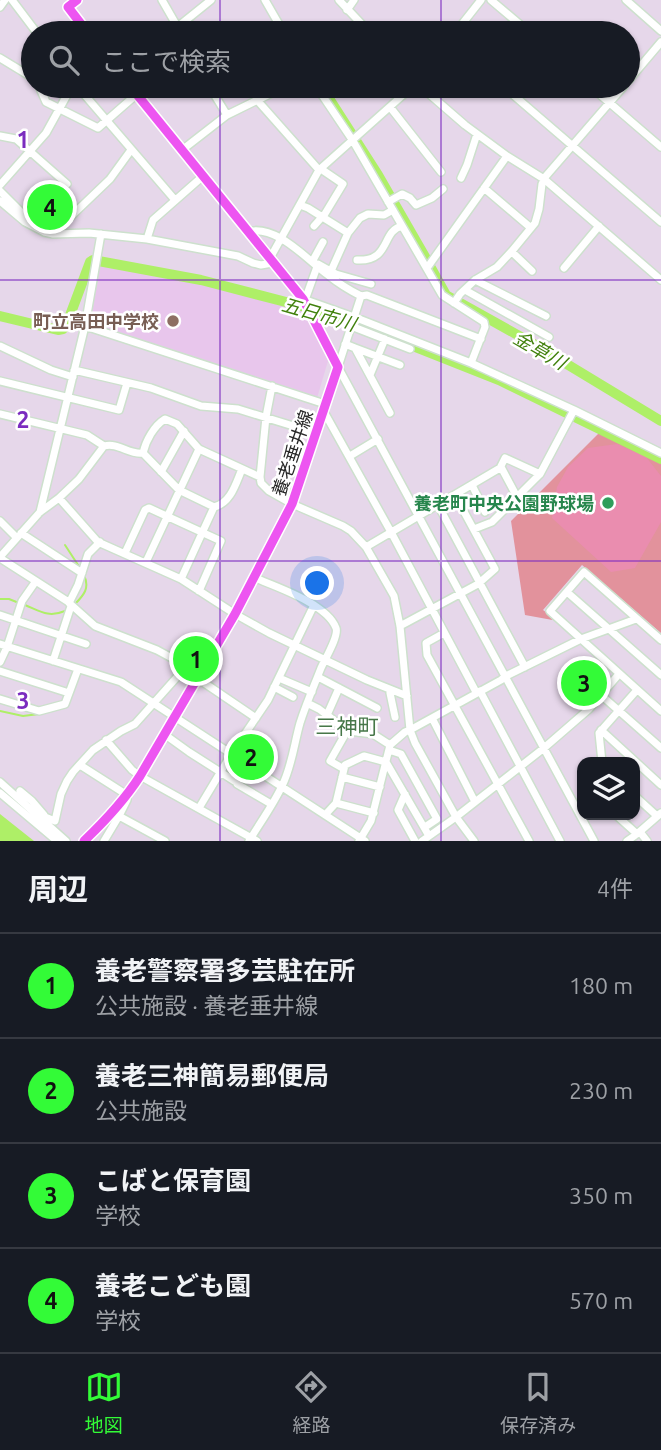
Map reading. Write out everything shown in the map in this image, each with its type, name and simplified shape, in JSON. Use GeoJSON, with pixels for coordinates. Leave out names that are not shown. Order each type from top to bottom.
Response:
{"type":"FeatureCollection","features":[{"type":"Feature","properties":{"kind":"main road"},"geometry":{"type":"LineString","coordinates":[[77,0],[65,4],[78,21]]}},
{"type":"Feature","properties":{"kind":"main road"},"geometry":{"type":"LineString","coordinates":[[140,98],[306,305],[338,367]]}},
{"type":"Feature","properties":{"kind":"main road","name":"養老垂井線"},"geometry":{"type":"LineString","coordinates":[[84,841],[108,818],[140,776],[255,578],[292,504],[338,367]]}},
{"type":"Feature","properties":{"kind":"street"},"geometry":{"type":"LineString","coordinates":[[0,7],[5,0]]}},
{"type":"Feature","properties":{"kind":"street"},"geometry":{"type":"LineString","coordinates":[[12,0],[28,21]]}},
{"type":"Feature","properties":{"kind":"street"},"geometry":{"type":"LineString","coordinates":[[162,0],[175,21]]}},
{"type":"Feature","properties":{"kind":"street"},"geometry":{"type":"LineString","coordinates":[[189,21],[211,0]]}},
{"type":"Feature","properties":{"kind":"street"},"geometry":{"type":"LineString","coordinates":[[265,0],[277,21]]}},
{"type":"Feature","properties":{"kind":"street"},"geometry":{"type":"LineString","coordinates":[[339,0],[358,21]]}},
{"type":"Feature","properties":{"kind":"street"},"geometry":{"type":"LineString","coordinates":[[347,10],[354,0]]}},
{"type":"Feature","properties":{"kind":"street"},"geometry":{"type":"LineString","coordinates":[[464,21],[481,0]]}},
{"type":"Feature","properties":{"kind":"street"},"geometry":{"type":"LineString","coordinates":[[491,0],[516,21]]}},
{"type":"Feature","properties":{"kind":"street"},"geometry":{"type":"LineString","coordinates":[[627,0],[661,31]]}},
{"type":"Feature","properties":{"kind":"street"},"geometry":{"type":"LineString","coordinates":[[640,67],[661,42]]}},
{"type":"Feature","properties":{"kind":"street"},"geometry":{"type":"LineString","coordinates":[[0,58],[21,71]]}},
{"type":"Feature","properties":{"kind":"street"},"geometry":{"type":"LineString","coordinates":[[44,98],[46,102],[97,128],[127,98]]}},
{"type":"Feature","properties":{"kind":"street"},"geometry":{"type":"LineString","coordinates":[[0,186],[46,133],[65,98]]}},
{"type":"Feature","properties":{"kind":"street"},"geometry":{"type":"LineString","coordinates":[[88,98],[175,200]]}},
{"type":"Feature","properties":{"kind":"street"},"geometry":{"type":"LineString","coordinates":[[215,98],[227,115]]}},
{"type":"Feature","properties":{"kind":"street"},"geometry":{"type":"LineString","coordinates":[[182,150],[227,115],[261,98]]}},
{"type":"Feature","properties":{"kind":"street"},"geometry":{"type":"LineString","coordinates":[[324,98],[391,203],[442,295],[456,301],[484,323],[485,327],[471,363]]}},
{"type":"Feature","properties":{"kind":"street"},"geometry":{"type":"LineString","coordinates":[[0,201],[29,224],[53,234],[101,234],[147,239],[238,256],[261,265],[271,261],[320,170],[400,98]]}},
{"type":"Feature","properties":{"kind":"street"},"geometry":{"type":"LineString","coordinates":[[434,98],[477,134],[544,179],[661,280]]}},
{"type":"Feature","properties":{"kind":"street"},"geometry":{"type":"LineString","coordinates":[[517,98],[661,222]]}},
{"type":"Feature","properties":{"kind":"street"},"geometry":{"type":"LineString","coordinates":[[605,98],[661,147]]}},
{"type":"Feature","properties":{"kind":"street"},"geometry":{"type":"LineString","coordinates":[[456,301],[475,280],[497,267],[535,223],[544,179],[614,98]]}},
{"type":"Feature","properties":{"kind":"street"},"geometry":{"type":"LineString","coordinates":[[257,100],[320,170],[343,184],[323,217],[314,226]]}},
{"type":"Feature","properties":{"kind":"street"},"geometry":{"type":"LineString","coordinates":[[390,107],[441,172]]}},
{"type":"Feature","properties":{"kind":"street"},"geometry":{"type":"LineString","coordinates":[[461,178],[477,134]]}},
{"type":"Feature","properties":{"kind":"street"},"geometry":{"type":"LineString","coordinates":[[0,136],[16,139],[67,184]]}},
{"type":"Feature","properties":{"kind":"street"},"geometry":{"type":"LineString","coordinates":[[29,224],[58,227],[64,223],[110,179],[131,150]]}},
{"type":"Feature","properties":{"kind":"street"},"geometry":{"type":"LineString","coordinates":[[427,268],[507,156]]}},
{"type":"Feature","properties":{"kind":"street"},"geometry":{"type":"LineString","coordinates":[[147,239],[153,220],[203,176]]}},
{"type":"Feature","properties":{"kind":"street"},"geometry":{"type":"LineString","coordinates":[[484,188],[531,228]]}},
{"type":"Feature","properties":{"kind":"street"},"geometry":{"type":"LineString","coordinates":[[331,271],[348,233],[360,218],[368,214],[384,215],[391,203],[405,194],[416,205],[432,198],[443,189]]}},
{"type":"Feature","properties":{"kind":"street"},"geometry":{"type":"LineString","coordinates":[[0,191],[29,224]]}},
{"type":"Feature","properties":{"kind":"street"},"geometry":{"type":"LineString","coordinates":[[300,205],[348,233]]}},
{"type":"Feature","properties":{"kind":"street"},"geometry":{"type":"LineString","coordinates":[[357,260],[369,260],[377,256],[394,229],[402,226]]}},
{"type":"Feature","properties":{"kind":"street"},"geometry":{"type":"LineString","coordinates":[[564,268],[599,226]]}},
{"type":"Feature","properties":{"kind":"street"},"geometry":{"type":"LineString","coordinates":[[247,232],[252,230],[282,239],[339,283],[361,296],[367,295],[481,339]]}},
{"type":"Feature","properties":{"kind":"street"},"geometry":{"type":"LineString","coordinates":[[40,512],[85,326],[101,234]]}},
{"type":"Feature","properties":{"kind":"street"},"geometry":{"type":"LineString","coordinates":[[323,242],[314,264],[306,305],[354,317],[471,363],[661,453]]}},
{"type":"Feature","properties":{"kind":"street"},"geometry":{"type":"LineString","coordinates":[[512,252],[532,271]]}},
{"type":"Feature","properties":{"kind":"street"},"geometry":{"type":"LineString","coordinates":[[314,264],[372,284]]}},
{"type":"Feature","properties":{"kind":"street"},"geometry":{"type":"LineString","coordinates":[[475,280],[546,316]]}},
{"type":"Feature","properties":{"kind":"street"},"geometry":{"type":"LineString","coordinates":[[465,290],[549,337]]}},
{"type":"Feature","properties":{"kind":"street"},"geometry":{"type":"LineString","coordinates":[[361,296],[338,367],[594,841]]}},
{"type":"Feature","properties":{"kind":"street"},"geometry":{"type":"LineString","coordinates":[[85,326],[272,386],[324,407],[431,610],[560,841]]}},
{"type":"Feature","properties":{"kind":"street"},"geometry":{"type":"LineString","coordinates":[[351,327],[410,349]]}},
{"type":"Feature","properties":{"kind":"street"},"geometry":{"type":"LineString","coordinates":[[370,375],[384,339]]}},
{"type":"Feature","properties":{"kind":"street"},"geometry":{"type":"LineString","coordinates":[[345,344],[400,365]]}},
{"type":"Feature","properties":{"kind":"street"},"geometry":{"type":"LineString","coordinates":[[0,346],[51,370],[151,388],[201,406],[238,410],[316,433]]}},
{"type":"Feature","properties":{"kind":"street"},"geometry":{"type":"LineString","coordinates":[[355,348],[390,413]]}},
{"type":"Feature","properties":{"kind":"street"},"geometry":{"type":"LineString","coordinates":[[0,381],[120,410],[127,383]]}},
{"type":"Feature","properties":{"kind":"street"},"geometry":{"type":"LineString","coordinates":[[272,386],[266,417],[261,483],[292,504],[343,526],[366,547],[394,596],[400,626],[403,697],[415,744],[456,817],[474,841]]}},
{"type":"Feature","properties":{"kind":"street"},"geometry":{"type":"LineString","coordinates":[[474,529],[492,522],[540,474],[574,411]]}},
{"type":"Feature","properties":{"kind":"street"},"geometry":{"type":"LineString","coordinates":[[0,414],[87,435],[104,446]]}},
{"type":"Feature","properties":{"kind":"street"},"geometry":{"type":"LineString","coordinates":[[143,453],[158,423],[165,419],[177,424],[199,449],[260,477]]}},
{"type":"Feature","properties":{"kind":"street"},"geometry":{"type":"LineString","coordinates":[[161,472],[184,431]]}},
{"type":"Feature","properties":{"kind":"street"},"geometry":{"type":"LineString","coordinates":[[350,456],[378,439]]}},
{"type":"Feature","properties":{"kind":"street"},"geometry":{"type":"LineString","coordinates":[[143,453],[138,454],[111,444],[104,446],[79,479],[40,512],[1,553],[95,626],[157,650],[181,663],[197,678],[256,718]]}},
{"type":"Feature","properties":{"kind":"street"},"geometry":{"type":"LineString","coordinates":[[146,562],[199,449]]}},
{"type":"Feature","properties":{"kind":"street"},"geometry":{"type":"LineString","coordinates":[[143,453],[179,490],[214,507],[221,505],[230,496],[242,469]]}},
{"type":"Feature","properties":{"kind":"street"},"geometry":{"type":"LineString","coordinates":[[366,547],[472,485],[500,467],[505,458],[540,474]]}},
{"type":"Feature","properties":{"kind":"street"},"geometry":{"type":"LineString","coordinates":[[500,467],[517,497]]}},
{"type":"Feature","properties":{"kind":"street"},"geometry":{"type":"LineString","coordinates":[[472,485],[485,512]]}},
{"type":"Feature","properties":{"kind":"street"},"geometry":{"type":"LineString","coordinates":[[400,626],[480,583],[495,569],[455,495]]}},
{"type":"Feature","properties":{"kind":"street"},"geometry":{"type":"LineString","coordinates":[[59,498],[100,542],[181,579],[269,634],[403,697]]}},
{"type":"Feature","properties":{"kind":"street"},"geometry":{"type":"LineString","coordinates":[[438,505],[525,667]]}},
{"type":"Feature","properties":{"kind":"street"},"geometry":{"type":"LineString","coordinates":[[181,579],[214,507]]}},
{"type":"Feature","properties":{"kind":"street"},"geometry":{"type":"LineString","coordinates":[[125,553],[145,510],[149,508],[221,541],[200,591]]}},
{"type":"Feature","properties":{"kind":"street"},"geometry":{"type":"LineString","coordinates":[[0,521],[82,573]]}},
{"type":"Feature","properties":{"kind":"street"},"geometry":{"type":"LineString","coordinates":[[52,661],[88,554],[100,542]]}},
{"type":"Feature","properties":{"kind":"street"},"geometry":{"type":"LineString","coordinates":[[661,640],[584,572],[550,611],[661,711]]}},
{"type":"Feature","properties":{"kind":"street"},"geometry":{"type":"LineString","coordinates":[[106,740],[140,776],[252,840],[282,787],[292,759],[300,722],[337,635],[336,628],[314,605],[255,578]]}},
{"type":"Feature","properties":{"kind":"street"},"geometry":{"type":"LineString","coordinates":[[0,662],[22,601],[36,581]]}},
{"type":"Feature","properties":{"kind":"street"},"geometry":{"type":"LineString","coordinates":[[567,592],[661,676]]}},
{"type":"Feature","properties":{"kind":"street"},"geometry":{"type":"LineString","coordinates":[[199,808],[268,700],[314,605]]}},
{"type":"Feature","properties":{"kind":"street"},"geometry":{"type":"LineString","coordinates":[[0,615],[86,644]]}},
{"type":"Feature","properties":{"kind":"street"},"geometry":{"type":"LineString","coordinates":[[4,645],[121,682],[362,840],[374,813],[390,747],[404,732],[506,676],[581,639],[636,618]]}},
{"type":"Feature","properties":{"kind":"street"},"geometry":{"type":"LineString","coordinates":[[444,633],[426,643],[428,655],[529,841]]}},
{"type":"Feature","properties":{"kind":"street"},"geometry":{"type":"LineString","coordinates":[[20,790],[44,818],[55,821],[67,780],[93,750],[135,724],[185,668]]}},
{"type":"Feature","properties":{"kind":"street"},"geometry":{"type":"LineString","coordinates":[[0,699],[38,711],[65,704],[78,669]]}},
{"type":"Feature","properties":{"kind":"street"},"geometry":{"type":"LineString","coordinates":[[0,671],[69,693]]}},
{"type":"Feature","properties":{"kind":"street"},"geometry":{"type":"LineString","coordinates":[[424,840],[544,748],[589,709],[619,674]]}},
{"type":"Feature","properties":{"kind":"street"},"geometry":{"type":"LineString","coordinates":[[318,677],[377,708]]}},
{"type":"Feature","properties":{"kind":"street"},"geometry":{"type":"LineString","coordinates":[[279,678],[312,692]]}},
{"type":"Feature","properties":{"kind":"street"},"geometry":{"type":"LineString","coordinates":[[372,681],[374,685],[403,697]]}},
{"type":"Feature","properties":{"kind":"street"},"geometry":{"type":"LineString","coordinates":[[274,687],[293,697]]}},
{"type":"Feature","properties":{"kind":"street"},"geometry":{"type":"LineString","coordinates":[[327,715],[340,688]]}},
{"type":"Feature","properties":{"kind":"street"},"geometry":{"type":"LineString","coordinates":[[601,757],[599,733],[637,690]]}},
{"type":"Feature","properties":{"kind":"street"},"geometry":{"type":"LineString","coordinates":[[390,693],[395,717]]}},
{"type":"Feature","properties":{"kind":"street"},"geometry":{"type":"LineString","coordinates":[[601,695],[661,748]]}},
{"type":"Feature","properties":{"kind":"street"},"geometry":{"type":"LineString","coordinates":[[307,703],[342,728],[373,734],[401,754],[437,819],[425,827]]}},
{"type":"Feature","properties":{"kind":"street"},"geometry":{"type":"LineString","coordinates":[[432,718],[475,802]]}},
{"type":"Feature","properties":{"kind":"street"},"geometry":{"type":"LineString","coordinates":[[347,730],[330,761],[343,773],[380,788]]}},
{"type":"Feature","properties":{"kind":"street"},"geometry":{"type":"LineString","coordinates":[[601,730],[661,785]]}},
{"type":"Feature","properties":{"kind":"street"},"geometry":{"type":"LineString","coordinates":[[164,734],[271,804]]}},
{"type":"Feature","properties":{"kind":"street"},"geometry":{"type":"LineString","coordinates":[[325,815],[336,803],[345,765],[364,756],[386,762],[425,827],[424,840]]}},
{"type":"Feature","properties":{"kind":"street"},"geometry":{"type":"LineString","coordinates":[[80,765],[127,795],[108,840]]}},
{"type":"Feature","properties":{"kind":"street"},"geometry":{"type":"LineString","coordinates":[[0,782],[44,818],[66,841]]}},
{"type":"Feature","properties":{"kind":"street"},"geometry":{"type":"LineString","coordinates":[[0,793],[57,841]]}},
{"type":"Feature","properties":{"kind":"street"},"geometry":{"type":"LineString","coordinates":[[405,794],[398,810],[415,841]]}},
{"type":"Feature","properties":{"kind":"street"},"geometry":{"type":"LineString","coordinates":[[627,841],[660,815],[640,800]]}},
{"type":"Feature","properties":{"kind":"street"},"geometry":{"type":"LineString","coordinates":[[336,803],[374,813]]}},
{"type":"Feature","properties":{"kind":"street"},"geometry":{"type":"LineString","coordinates":[[119,816],[164,841]]}},
{"type":"Feature","properties":{"kind":"street"},"geometry":{"type":"LineString","coordinates":[[623,820],[647,841]]}},
{"type":"Feature","properties":{"kind":"shaded area"},"geometry":{"type":"Polygon","coordinates":[[[100,265],[173,277],[302,309],[327,355],[328,361],[317,398],[91,325],[89,321],[100,265]]]}},
{"type":"Feature","properties":{"kind":"shaded area"},"geometry":{"type":"Polygon","coordinates":[[[600,432],[661,462],[661,633],[582,565],[543,610],[558,621],[525,615],[511,521],[600,432]]]}},
{"type":"Feature","properties":{"kind":"shaded area","name":"養老町中央公園野球場"},"geometry":{"type":"Polygon","coordinates":[[[617,444],[646,457],[661,476],[661,522],[635,568],[611,572],[552,518],[557,487],[568,467],[588,448],[617,444]]]}},
{"type":"Feature","properties":{"kind":"shaded area"},"geometry":{"type":"Polygon","coordinates":[[[0,814],[34,841],[0,841],[0,814]]]}},
{"type":"Feature","properties":{"kind":"waterway","name":"金草川"},"geometry":{"type":"LineString","coordinates":[[329,98],[378,175],[428,262]]}},
{"type":"Feature","properties":{"kind":"waterway","name":"五日市川"},"geometry":{"type":"LineString","coordinates":[[0,316],[63,329],[93,260],[201,280],[313,309],[355,323],[499,380],[661,459]]}},
{"type":"Feature","properties":{"kind":"waterway","name":"金草川"},"geometry":{"type":"LineString","coordinates":[[431,268],[446,295],[661,421]]}},
{"type":"Feature","properties":{"kind":"waterway"},"geometry":{"type":"LineString","coordinates":[[65,545],[80,568]]}},
{"type":"Feature","properties":{"kind":"waterway"},"geometry":{"type":"LineString","coordinates":[[75,604],[85,591],[84,575]]}},
{"type":"Feature","properties":{"kind":"waterway"},"geometry":{"type":"LineString","coordinates":[[0,599],[19,603]]}},
{"type":"Feature","properties":{"kind":"waterway"},"geometry":{"type":"LineString","coordinates":[[25,605],[49,614],[65,611]]}},
{"type":"Feature","properties":{"kind":"waterway"},"geometry":{"type":"LineString","coordinates":[[0,711],[23,716],[39,714]]}},
{"type":"Feature","properties":{"kind":"place","name":"養老こども園"},"geometry":{"type":"Point","coordinates":[50,207]}},
{"type":"Feature","properties":{"kind":"place","name":"町立高田中学校"},"geometry":{"type":"Point","coordinates":[173,321]}},
{"type":"Feature","properties":{"kind":"place","name":"養老町中央公園野球場"},"geometry":{"type":"Point","coordinates":[608,503]}},
{"type":"Feature","properties":{"kind":"place","name":"養老警察署多芸駐在所"},"geometry":{"type":"Point","coordinates":[196,659]}},
{"type":"Feature","properties":{"kind":"place","name":"こばと保育園"},"geometry":{"type":"Point","coordinates":[584,683]}},
{"type":"Feature","properties":{"kind":"place","name":"養老三神簡易郵便局"},"geometry":{"type":"Point","coordinates":[251,757]}},
{"type":"Feature","properties":{"kind":"district","name":"三神町"},"geometry":{"type":"Point","coordinates":[347,726]}}]}
